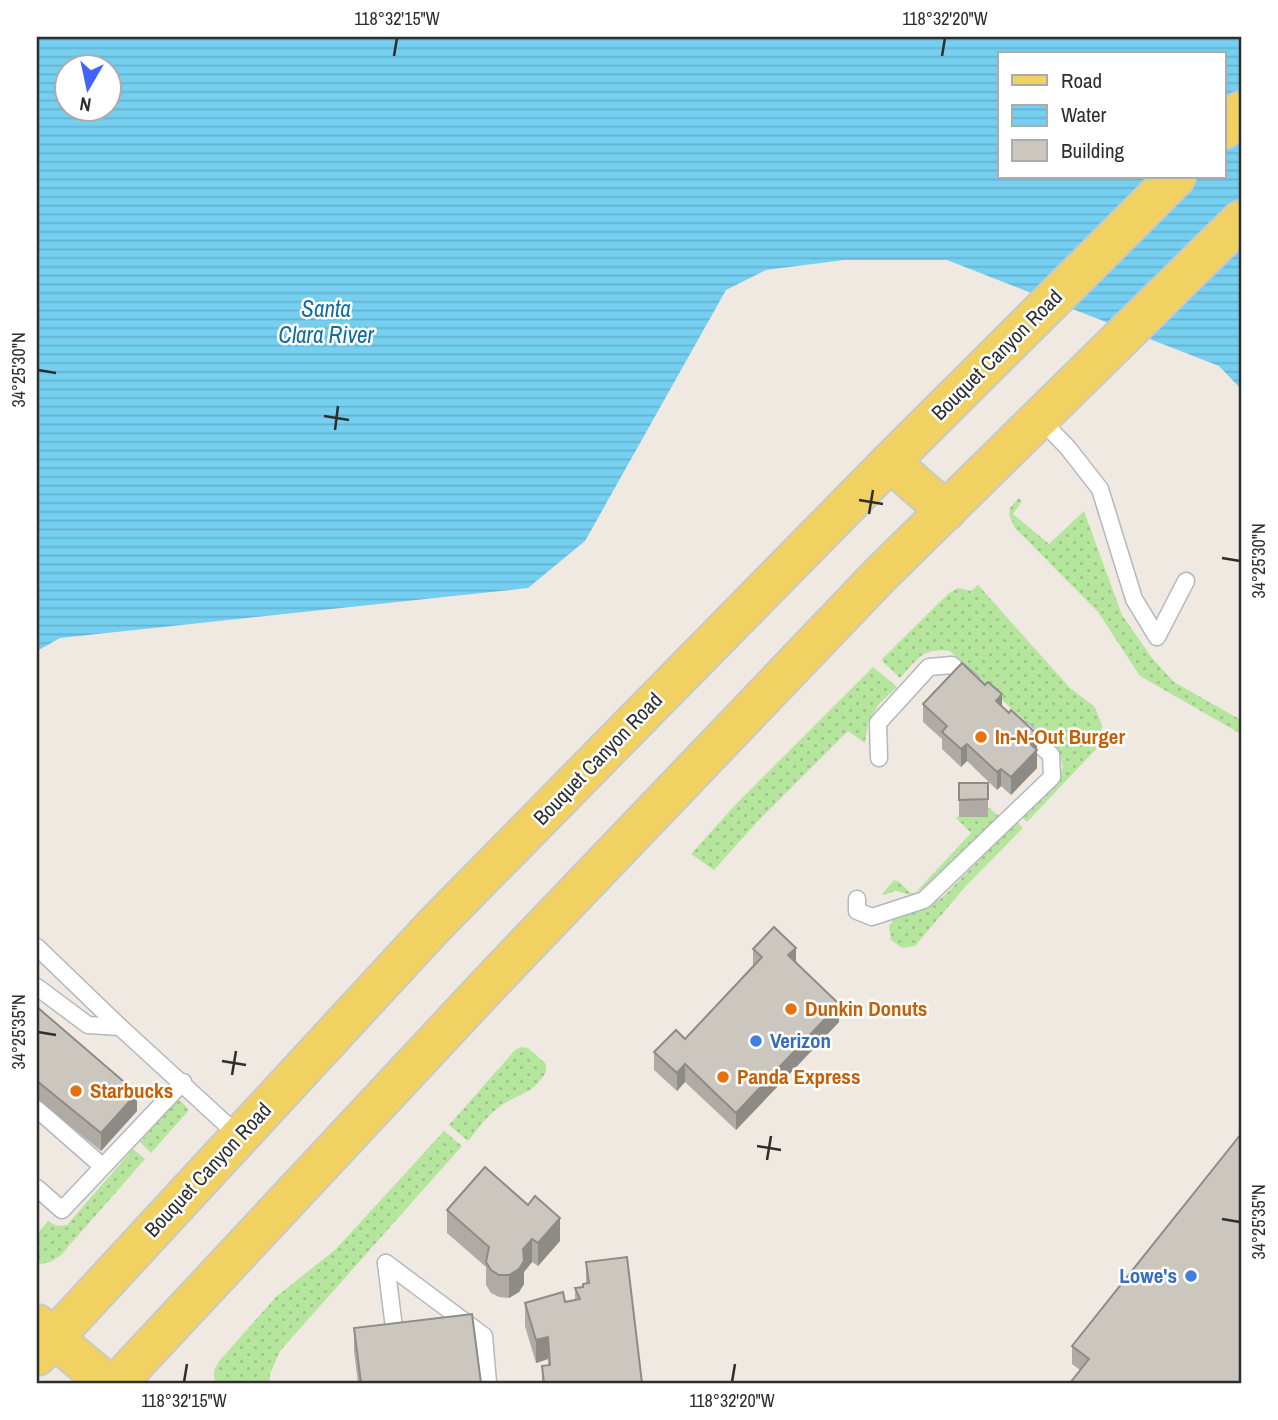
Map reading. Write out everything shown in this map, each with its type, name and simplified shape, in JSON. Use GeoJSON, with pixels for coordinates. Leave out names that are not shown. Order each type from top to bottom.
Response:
{"type":"FeatureCollection","features":[{"type":"Feature","properties":{"kind":"main road"},"geometry":{"type":"LineString","coordinates":[[1226,127],[1241,111]]}},
{"type":"Feature","properties":{"kind":"main road","name":"Bouquet Canyon Road"},"geometry":{"type":"LineString","coordinates":[[42,1339],[239,1136],[433,927],[890,462],[1174,178]]}},
{"type":"Feature","properties":{"kind":"main road"},"geometry":{"type":"LineString","coordinates":[[117,1383],[492,981],[880,575],[1241,220]]}},
{"type":"Feature","properties":{"kind":"main road"},"geometry":{"type":"LineString","coordinates":[[890,462],[946,511]]}},
{"type":"Feature","properties":{"kind":"main road"},"geometry":{"type":"LineString","coordinates":[[42,1339],[107,1383]]}},
{"type":"Feature","properties":{"kind":"lane"},"geometry":{"type":"LineString","coordinates":[[1053,407],[1068,448],[1100,489],[1133,599],[1157,637],[1186,581]]}},
{"type":"Feature","properties":{"kind":"lane"},"geometry":{"type":"LineString","coordinates":[[879,758],[878,723],[929,667],[952,665],[982,692]]}},
{"type":"Feature","properties":{"kind":"lane"},"geometry":{"type":"LineString","coordinates":[[857,899],[858,911],[872,917],[924,900],[1052,777],[1051,755],[1011,719]]}},
{"type":"Feature","properties":{"kind":"lane"},"geometry":{"type":"LineString","coordinates":[[37,947],[239,1136]]}},
{"type":"Feature","properties":{"kind":"lane"},"geometry":{"type":"LineString","coordinates":[[37,988],[88,1025],[120,1027]]}},
{"type":"Feature","properties":{"kind":"lane"},"geometry":{"type":"LineString","coordinates":[[37,1188],[62,1210],[183,1083]]}},
{"type":"Feature","properties":{"kind":"lane"},"geometry":{"type":"LineString","coordinates":[[37,1109],[102,1166]]}},
{"type":"Feature","properties":{"kind":"lane"},"geometry":{"type":"LineString","coordinates":[[396,1345],[386,1263],[484,1336],[488,1383]]}},
{"type":"Feature","properties":{"kind":"lane"},"geometry":{"type":"LineString","coordinates":[[439,1303],[443,1327]]}},
{"type":"Feature","properties":{"kind":"green space"},"geometry":{"type":"Polygon","coordinates":[[[1019,498],[1022,501],[1013,514],[1049,544],[1084,511],[1122,615],[1152,658],[1174,682],[1241,720],[1241,734],[1140,676],[1098,612],[1015,528],[1009,515],[1010,508],[1019,498]]]}},
{"type":"Feature","properties":{"kind":"green space"},"geometry":{"type":"Polygon","coordinates":[[[978,585],[1070,688],[1095,707],[1102,726],[1099,746],[1027,822],[1022,817],[1059,777],[1063,767],[1059,753],[950,651],[933,651],[921,656],[900,678],[881,660],[949,593],[958,588],[971,591],[978,585]]]}},
{"type":"Feature","properties":{"kind":"green space"},"geometry":{"type":"Polygon","coordinates":[[[873,667],[897,687],[879,704],[868,723],[865,743],[848,731],[757,822],[714,870],[691,854],[736,804],[873,667]]]}},
{"type":"Feature","properties":{"kind":"green space"},"geometry":{"type":"Polygon","coordinates":[[[988,807],[1001,818],[938,879],[912,895],[895,891],[882,894],[894,880],[911,893],[915,893],[971,833],[955,817],[987,817],[988,807]]]}},
{"type":"Feature","properties":{"kind":"green space"},"geometry":{"type":"Polygon","coordinates":[[[1017,822],[1023,828],[965,887],[915,946],[902,948],[891,940],[889,926],[897,916],[926,908],[944,896],[1017,822]]]}},
{"type":"Feature","properties":{"kind":"green space"},"geometry":{"type":"Polygon","coordinates":[[[528,1048],[546,1064],[546,1072],[530,1090],[494,1112],[468,1141],[449,1125],[515,1050],[528,1048]]]}},
{"type":"Feature","properties":{"kind":"green space"},"geometry":{"type":"Polygon","coordinates":[[[177,1100],[189,1110],[151,1153],[140,1142],[177,1100]]]}},
{"type":"Feature","properties":{"kind":"green space"},"geometry":{"type":"Polygon","coordinates":[[[444,1131],[462,1146],[280,1351],[269,1383],[215,1383],[214,1370],[220,1360],[277,1296],[335,1250],[444,1131]]]}},
{"type":"Feature","properties":{"kind":"green space"},"geometry":{"type":"Polygon","coordinates":[[[133,1149],[145,1159],[60,1256],[37,1265],[37,1234],[48,1221],[57,1226],[67,1225],[133,1149]]]}},
{"type":"Feature","properties":{"kind":"water","name":"Santa Clara River"},"geometry":{"type":"Polygon","coordinates":[[[37,37],[1241,37],[1241,389],[1219,366],[947,260],[844,260],[766,270],[726,290],[585,541],[528,588],[60,638],[37,651],[37,37]]]}},
{"type":"Feature","properties":{"kind":"building","name":"In-N-Out Burger"},"geometry":{"type":"Polygon","coordinates":[[[962,663],[985,685],[988,682],[1002,694],[996,701],[1009,713],[1011,710],[1037,734],[1029,743],[1037,750],[1011,777],[1001,769],[997,772],[967,744],[961,749],[942,732],[947,726],[923,704],[962,663]]]}},
{"type":"Feature","properties":{"kind":"building"},"geometry":{"type":"Polygon","coordinates":[[[959,783],[988,783],[988,799],[959,800],[959,783]]]}},
{"type":"Feature","properties":{"kind":"building"},"geometry":{"type":"Polygon","coordinates":[[[774,927],[796,948],[788,955],[839,1004],[736,1113],[685,1064],[677,1073],[654,1052],[676,1030],[685,1039],[762,957],[753,949],[774,927]]]}},
{"type":"Feature","properties":{"kind":"building","name":"Starbucks"},"geometry":{"type":"Polygon","coordinates":[[[37,1007],[137,1093],[101,1133],[37,1081],[37,1007]]]}},
{"type":"Feature","properties":{"kind":"building","name":"Lowe's"},"geometry":{"type":"Polygon","coordinates":[[[1241,1134],[1241,1383],[1070,1383],[1089,1359],[1072,1346],[1241,1134]]]}},
{"type":"Feature","properties":{"kind":"building"},"geometry":{"type":"Polygon","coordinates":[[[485,1167],[528,1205],[535,1196],[560,1218],[538,1243],[532,1239],[523,1249],[524,1261],[519,1269],[509,1275],[499,1275],[491,1270],[486,1262],[489,1247],[447,1210],[485,1167]]]}},
{"type":"Feature","properties":{"kind":"building"},"geometry":{"type":"Polygon","coordinates":[[[627,1257],[642,1383],[544,1383],[542,1366],[550,1365],[548,1337],[536,1340],[525,1303],[563,1292],[565,1302],[580,1299],[575,1288],[589,1283],[586,1262],[627,1257]]]}},
{"type":"Feature","properties":{"kind":"building"},"geometry":{"type":"Polygon","coordinates":[[[472,1314],[481,1383],[361,1383],[354,1328],[472,1314]]]}},
{"type":"Feature","properties":{"kind":"place","name":"In-N-Out Burger"},"geometry":{"type":"Point","coordinates":[981,737]}},
{"type":"Feature","properties":{"kind":"place","name":"Dunkin Donuts"},"geometry":{"type":"Point","coordinates":[791,1009]}},
{"type":"Feature","properties":{"kind":"place","name":"Verizon"},"geometry":{"type":"Point","coordinates":[756,1041]}},
{"type":"Feature","properties":{"kind":"place","name":"Panda Express"},"geometry":{"type":"Point","coordinates":[723,1077]}},
{"type":"Feature","properties":{"kind":"place","name":"Starbucks"},"geometry":{"type":"Point","coordinates":[76,1091]}},
{"type":"Feature","properties":{"kind":"place","name":"Lowe's"},"geometry":{"type":"Point","coordinates":[1191,1276]}}]}
